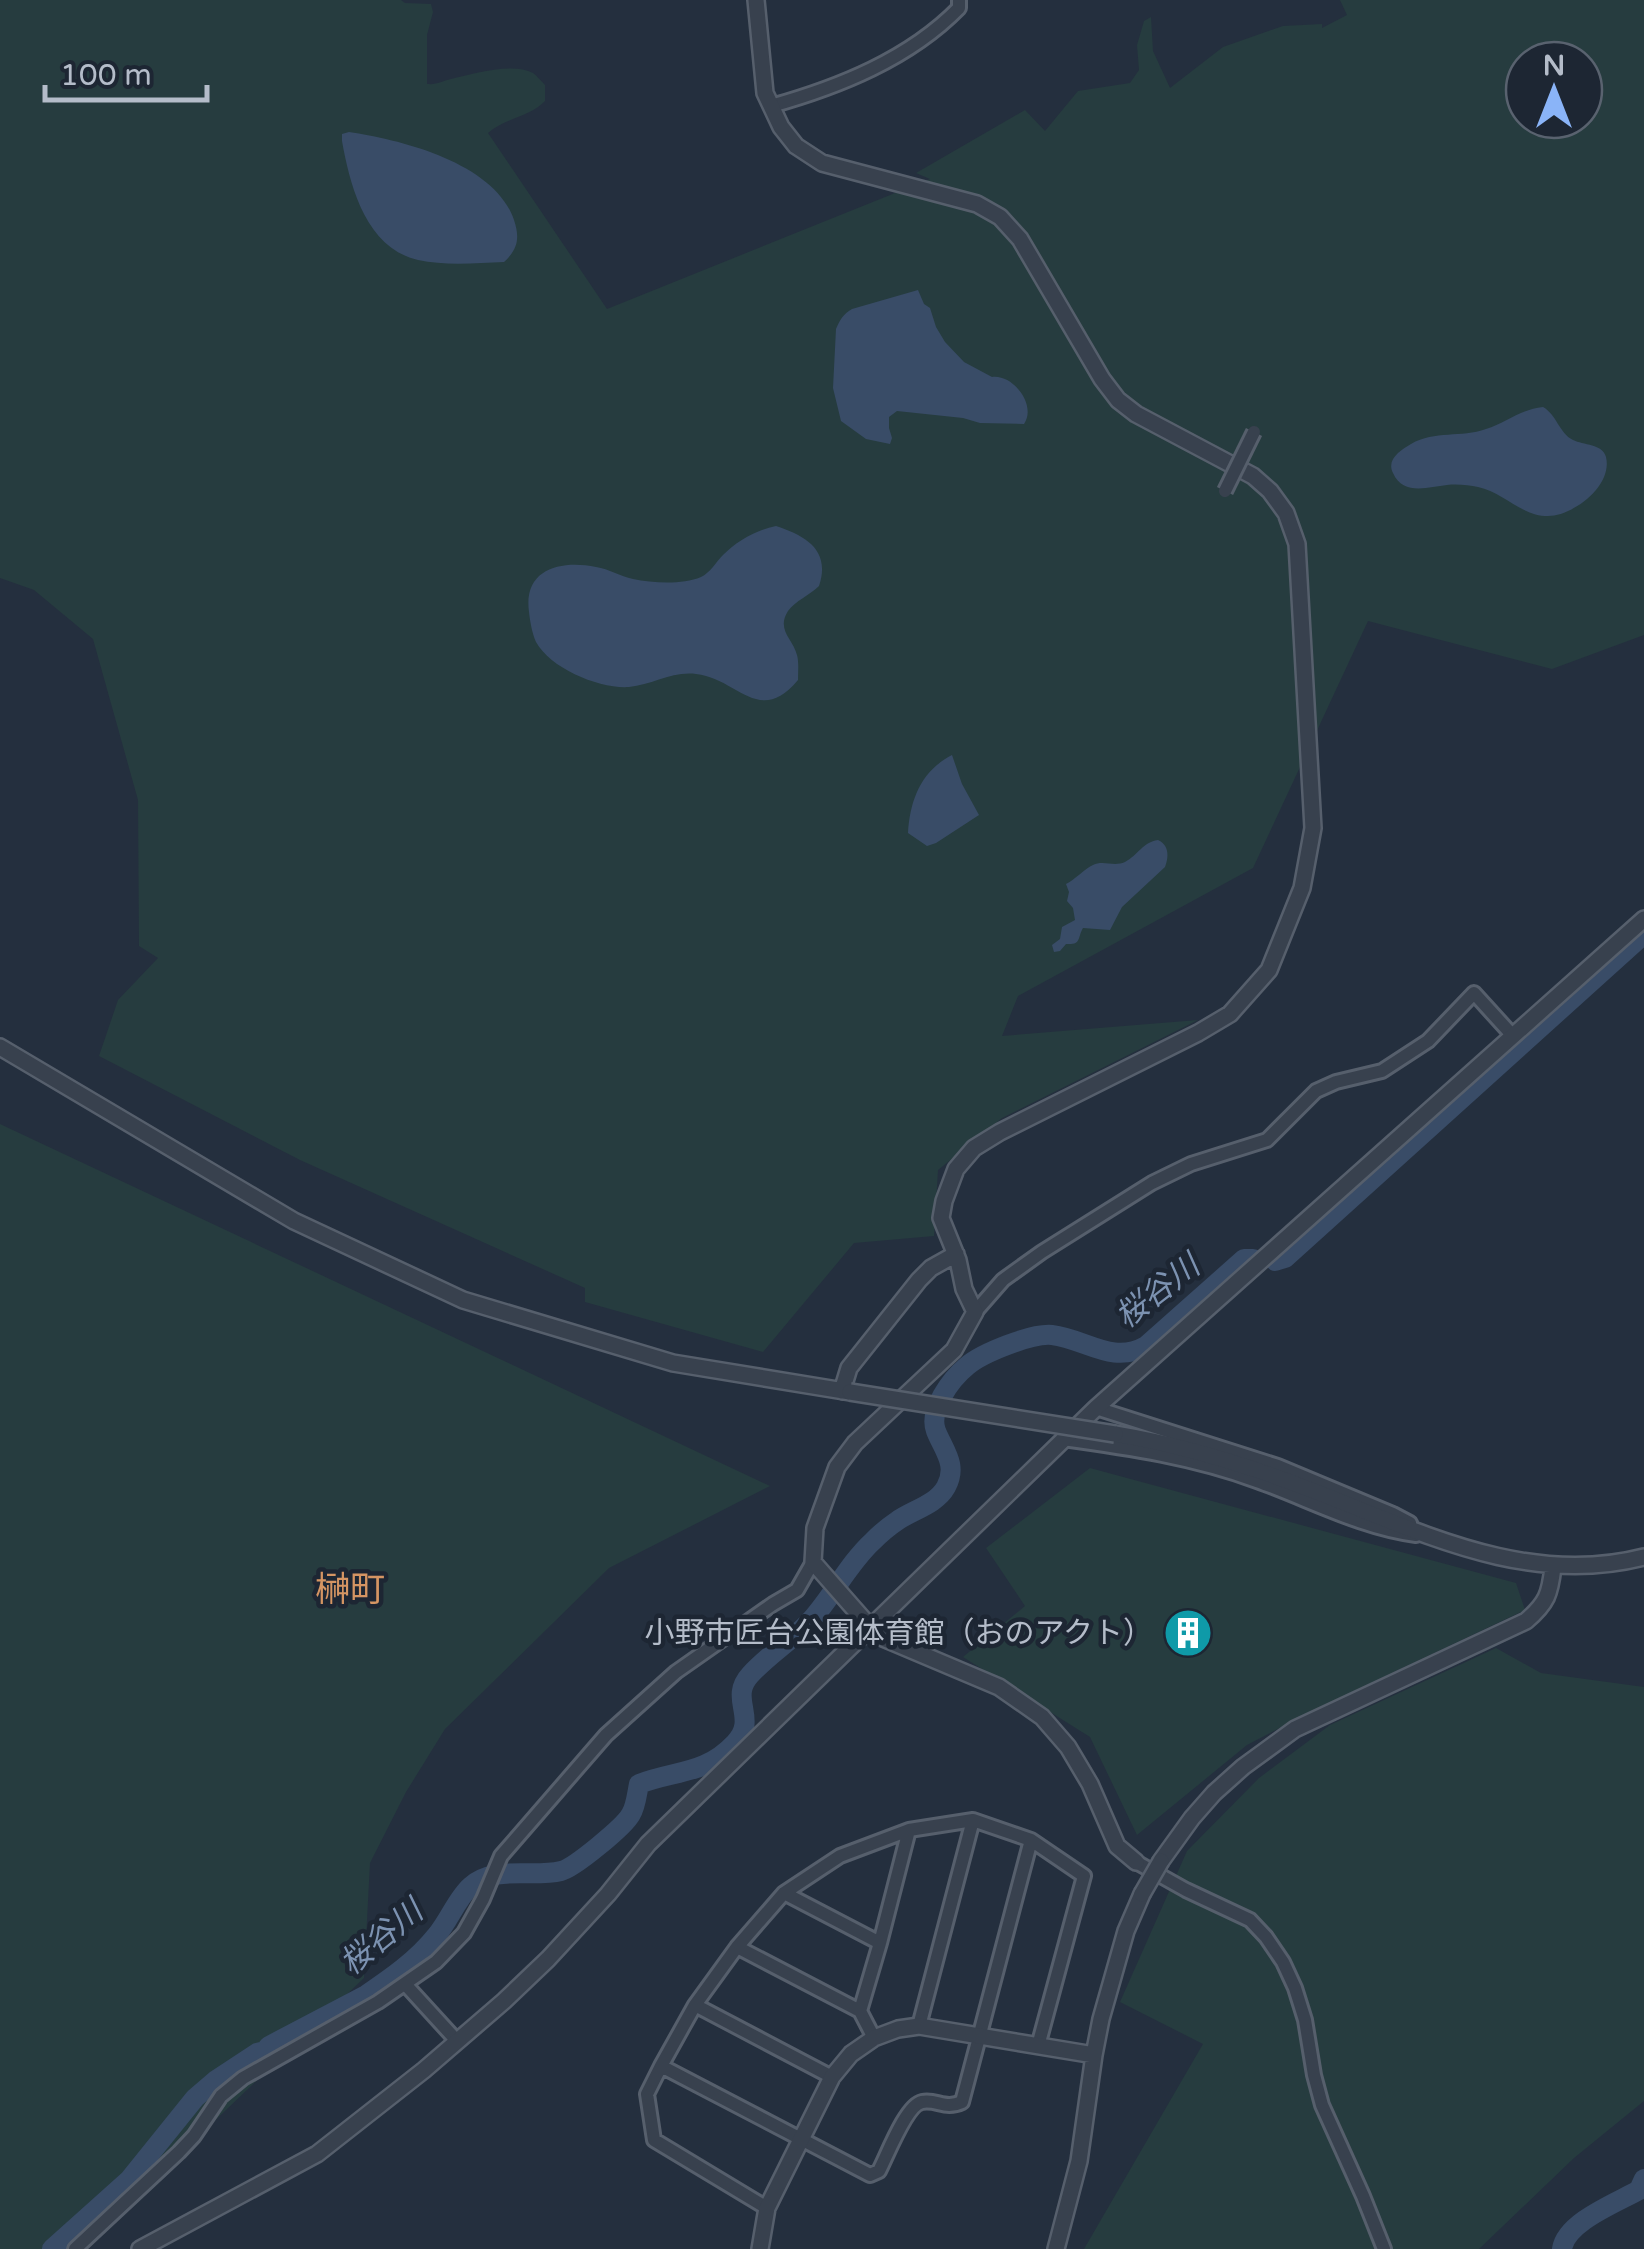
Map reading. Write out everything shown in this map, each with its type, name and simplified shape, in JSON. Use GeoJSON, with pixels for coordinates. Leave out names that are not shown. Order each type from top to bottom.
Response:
{"type":"FeatureCollection","features":[{"type":"Feature","properties":{"kind":"street"},"geometry":{"type":"LineString","coordinates":[[756,0],[765,93],[781,128],[796,146],[822,162],[976,204],[1000,217],[1020,239],[1118,400],[1136,414],[1253,476],[1286,513],[1297,544],[1313,828],[1302,888],[1269,970],[1230,1014],[974,1148],[956,1170],[941,1218],[975,1312]]}},
{"type":"Feature","properties":{"kind":"street"},"geometry":{"type":"LineString","coordinates":[[771,106],[863,72],[919,43],[959,8],[959,0]]}},
{"type":"Feature","properties":{"kind":"street"},"geometry":{"type":"LineString","coordinates":[[1225,490],[1254,432]]}},
{"type":"Feature","properties":{"kind":"street"},"geometry":{"type":"LineString","coordinates":[[140,2249],[317,2154],[504,2002],[608,1894],[648,1844],[1063,1439],[1644,919]]}},
{"type":"Feature","properties":{"kind":"street"},"geometry":{"type":"LineString","coordinates":[[75,2249],[179,2152],[221,2096],[243,2078],[378,2002],[436,1962],[464,1933],[501,1856],[606,1735],[676,1672],[796,1590],[813,1562],[815,1528],[837,1467],[855,1443],[954,1350],[975,1312],[1003,1280],[1152,1183],[1191,1164],[1268,1140],[1316,1091],[1382,1070],[1428,1041],[1474,993],[1513,1036]]}},
{"type":"Feature","properties":{"kind":"street"},"geometry":{"type":"LineString","coordinates":[[0,1047],[294,1220],[463,1300],[673,1364],[1115,1434],[1200,1452],[1506,1560],[1593,1566],[1644,1557]]}},
{"type":"Feature","properties":{"kind":"street"},"geometry":{"type":"LineString","coordinates":[[846,1391],[849,1368],[919,1280],[956,1254]]}},
{"type":"Feature","properties":{"kind":"street"},"geometry":{"type":"LineString","coordinates":[[1096,1408],[1278,1466],[1393,1514],[1439,1538]]}},
{"type":"Feature","properties":{"kind":"street"},"geometry":{"type":"LineString","coordinates":[[1063,1439],[1156,1453],[1208,1466],[1388,1532],[1439,1538]]}},
{"type":"Feature","properties":{"kind":"street"},"geometry":{"type":"LineString","coordinates":[[813,1562],[883,1638],[999,1687],[1042,1717],[1068,1748],[1090,1784],[1116,1846],[1186,1890],[1250,1920],[1266,1936],[1295,1988],[1306,2020],[1322,2105],[1384,2249]]}},
{"type":"Feature","properties":{"kind":"street"},"geometry":{"type":"LineString","coordinates":[[1056,2249],[1079,2160],[1101,2019],[1126,1931],[1142,1894],[1192,1818],[1214,1792],[1295,1729],[1526,1621],[1542,1607],[1550,1590],[1552,1566]]}},
{"type":"Feature","properties":{"kind":"street"},"geometry":{"type":"LineString","coordinates":[[918,2026],[973,1820]]}},
{"type":"Feature","properties":{"kind":"street"},"geometry":{"type":"LineString","coordinates":[[768,2208],[654,2140],[647,2094],[694,2005],[737,1948],[784,1893],[840,1856],[909,1830],[973,1820],[1031,1840],[1084,1876],[1038,2046]]}},
{"type":"Feature","properties":{"kind":"street"},"geometry":{"type":"LineString","coordinates":[[860,2012],[909,1830]]}},
{"type":"Feature","properties":{"kind":"street"},"geometry":{"type":"LineString","coordinates":[[660,2066],[870,2174],[879,2171],[911,2108],[924,2102],[952,2106],[962,2102],[1031,1840]]}},
{"type":"Feature","properties":{"kind":"street"},"geometry":{"type":"LineString","coordinates":[[784,1893],[880,1943]]}},
{"type":"Feature","properties":{"kind":"street"},"geometry":{"type":"LineString","coordinates":[[737,1948],[860,2012],[874,2038]]}},
{"type":"Feature","properties":{"kind":"street"},"geometry":{"type":"LineString","coordinates":[[406,1984],[456,2041]]}},
{"type":"Feature","properties":{"kind":"street"},"geometry":{"type":"LineString","coordinates":[[694,2005],[832,2077]]}},
{"type":"Feature","properties":{"kind":"street"},"geometry":{"type":"LineString","coordinates":[[760,2249],[768,2208],[832,2077],[851,2054],[874,2038],[918,2026],[1094,2055]]}},
{"type":"Feature","properties":{"kind":"green space"},"geometry":{"type":"Polygon","coordinates":[[[0,0],[401,0],[431,4],[427,84],[515,69],[533,73],[545,85],[545,101],[488,133],[607,309],[930,179],[916,173],[1025,110],[1045,131],[1078,91],[1130,83],[1139,70],[1137,45],[1144,21],[1151,17],[1153,51],[1170,88],[1223,47],[1283,26],[1322,24],[1322,28],[1347,15],[1340,0],[1644,0],[1644,635],[1552,669],[1368,621],[1253,868],[1018,996],[1002,1036],[1198,1020],[1002,1118],[938,1170],[934,1236],[854,1243],[763,1352],[585,1302],[585,1288],[300,1160],[99,1056],[118,1000],[158,958],[139,946],[138,800],[93,639],[34,590],[0,578],[0,0]]]}},
{"type":"Feature","properties":{"kind":"green space"},"geometry":{"type":"Polygon","coordinates":[[[0,1124],[770,1486],[609,1568],[445,1729],[406,1792],[370,1863],[364,1978],[78,2249],[0,2249],[0,1124]]]}},
{"type":"Feature","properties":{"kind":"green space"},"geometry":{"type":"Polygon","coordinates":[[[1090,1468],[1516,1583],[1525,1610],[1247,1745],[1137,1835],[1090,1737],[963,1657],[1025,1606],[986,1548],[1090,1468]]]}},
{"type":"Feature","properties":{"kind":"green space"},"geometry":{"type":"Polygon","coordinates":[[[1496,1648],[1541,1673],[1644,1687],[1644,2101],[1574,2158],[1479,2249],[1084,2249],[1203,2044],[1120,2002],[1187,1851],[1259,1778],[1330,1725],[1496,1648]]]}},
{"type":"Feature","properties":{"kind":"water"},"geometry":{"type":"Polygon","coordinates":[[[349,132],[419,148],[488,183],[504,200],[514,220],[515,248],[504,262],[461,264],[418,260],[385,243],[364,213],[350,177],[342,141],[342,134],[349,132]]]}},
{"type":"Feature","properties":{"kind":"water"},"geometry":{"type":"Polygon","coordinates":[[[918,290],[945,342],[964,362],[992,377],[1008,380],[1021,392],[1027,408],[1024,424],[980,423],[897,411],[889,417],[890,444],[866,439],[841,421],[833,388],[836,329],[840,320],[852,309],[918,290]]]}},
{"type":"Feature","properties":{"kind":"water"},"geometry":{"type":"Polygon","coordinates":[[[1543,407],[1568,437],[1597,447],[1606,457],[1607,468],[1597,488],[1569,511],[1538,515],[1487,490],[1451,485],[1409,487],[1393,473],[1391,463],[1396,456],[1420,440],[1477,432],[1543,407]]]}},
{"type":"Feature","properties":{"kind":"water"},"geometry":{"type":"Polygon","coordinates":[[[776,526],[806,540],[822,563],[819,586],[791,607],[785,618],[785,629],[798,658],[798,680],[784,693],[759,700],[696,674],[679,674],[629,687],[604,685],[564,669],[536,642],[529,597],[532,585],[548,570],[583,565],[641,580],[693,580],[704,575],[741,541],[776,526]]]}},
{"type":"Feature","properties":{"kind":"water"},"geometry":{"type":"Polygon","coordinates":[[[952,755],[979,815],[927,846],[908,833],[911,809],[925,778],[952,755]]]}},
{"type":"Feature","properties":{"kind":"water"},"geometry":{"type":"Polygon","coordinates":[[[1158,840],[1167,851],[1165,867],[1122,907],[1110,930],[1083,928],[1077,942],[1054,952],[1052,945],[1060,939],[1062,927],[1075,920],[1067,901],[1066,884],[1093,865],[1125,862],[1148,843],[1158,840]]]}},
{"type":"Feature","properties":{"kind":"waterway","name":"桜谷川"},"geometry":{"type":"LineString","coordinates":[[1275,1261],[1285,1258],[1644,934]]}},
{"type":"Feature","properties":{"kind":"waterway","name":"桜谷川"},"geometry":{"type":"LineString","coordinates":[[52,2249],[129,2180],[195,2098],[257,2053],[366,1995],[394,1975],[429,1945],[471,1886],[491,1876],[550,1873],[567,1868],[627,1820],[639,1784],[701,1766],[735,1743],[744,1725],[742,1692],[750,1675],[812,1619],[876,1538],[936,1498],[946,1487],[950,1465],[936,1431],[935,1414],[948,1387],[967,1366],[1008,1345],[1043,1335],[1064,1337],[1110,1352],[1134,1351],[1146,1346],[1244,1259],[1253,1259]]}},
{"type":"Feature","properties":{"kind":"waterway"},"geometry":{"type":"LineString","coordinates":[[1562,2249],[1572,2230],[1639,2190],[1644,2179]]}},
{"type":"Feature","properties":{"kind":"place","name":"小野市匠台公園体育館（おのアクト）"},"geometry":{"type":"Point","coordinates":[1188,1633]}},
{"type":"Feature","properties":{"kind":"district","name":"榊町"},"geometry":{"type":"Point","coordinates":[350,1589]}}]}
